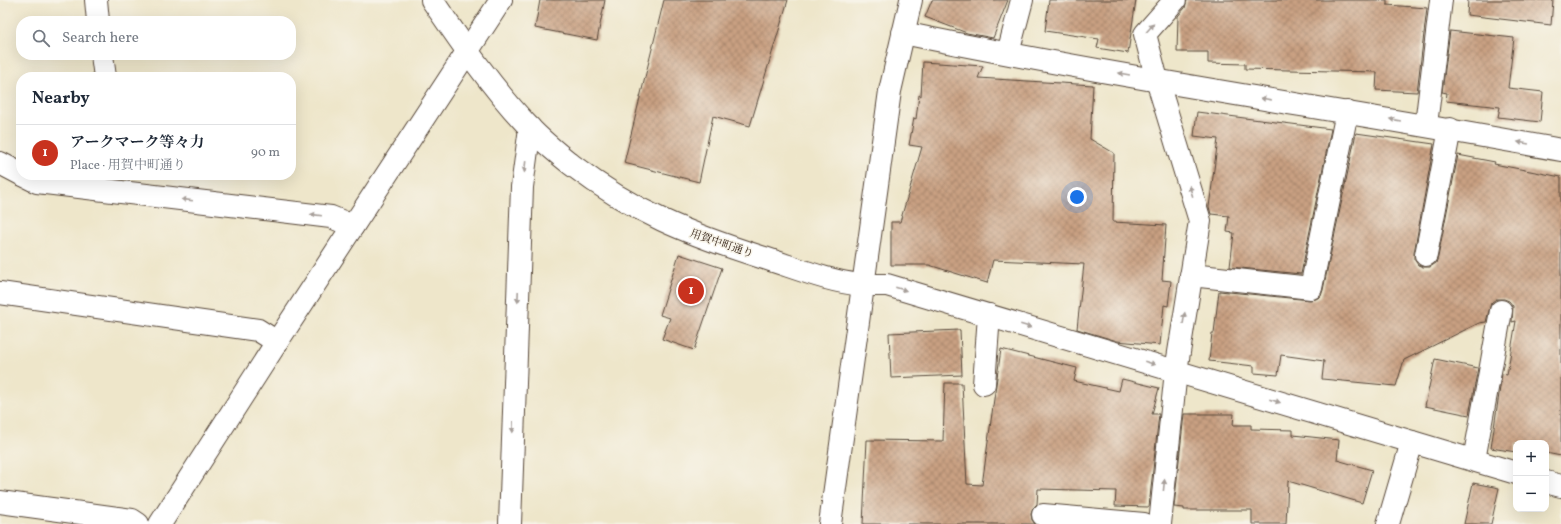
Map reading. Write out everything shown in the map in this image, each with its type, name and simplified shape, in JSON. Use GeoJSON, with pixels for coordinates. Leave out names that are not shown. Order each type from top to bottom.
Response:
{"type":"FeatureCollection","features":[{"type":"Feature","properties":{"kind":"street"},"geometry":{"type":"LineString","coordinates":[[96,0],[98,16]]}},
{"type":"Feature","properties":{"kind":"street","name":"用賀中町通り"},"geometry":{"type":"LineString","coordinates":[[432,0],[467,52],[508,104],[550,147],[594,181],[624,200],[667,223],[719,244],[835,280],[863,284],[887,285],[1513,472]]}},
{"type":"Feature","properties":{"kind":"street"},"geometry":{"type":"LineString","coordinates":[[160,524],[277,342],[501,0]]}},
{"type":"Feature","properties":{"kind":"street"},"geometry":{"type":"LineString","coordinates":[[830,524],[890,91],[911,0]]}},
{"type":"Feature","properties":{"kind":"street"},"geometry":{"type":"LineString","coordinates":[[1008,53],[1022,0]]}},
{"type":"Feature","properties":{"kind":"street"},"geometry":{"type":"LineString","coordinates":[[1160,524],[1176,371],[1200,221],[1157,80],[1145,34],[1175,0]]}},
{"type":"Feature","properties":{"kind":"street"},"geometry":{"type":"LineString","coordinates":[[1426,126],[1441,0]]}},
{"type":"Feature","properties":{"kind":"street"},"geometry":{"type":"LineString","coordinates":[[903,33],[1157,80],[1450,129],[1561,150]]}},
{"type":"Feature","properties":{"kind":"street"},"geometry":{"type":"LineString","coordinates":[[103,60],[104,72]]}},
{"type":"Feature","properties":{"kind":"street"},"geometry":{"type":"LineString","coordinates":[[1191,275],[1311,288],[1347,112]]}},
{"type":"Feature","properties":{"kind":"street"},"geometry":{"type":"LineString","coordinates":[[510,524],[522,187],[530,128]]}},
{"type":"Feature","properties":{"kind":"street"},"geometry":{"type":"LineString","coordinates":[[1426,254],[1450,129]]}},
{"type":"Feature","properties":{"kind":"street"},"geometry":{"type":"LineString","coordinates":[[0,163],[16,171]]}},
{"type":"Feature","properties":{"kind":"street"},"geometry":{"type":"LineString","coordinates":[[33,180],[37,182],[117,183],[332,217],[353,226]]}},
{"type":"Feature","properties":{"kind":"street"},"geometry":{"type":"LineString","coordinates":[[0,293],[258,330],[277,342]]}},
{"type":"Feature","properties":{"kind":"street"},"geometry":{"type":"LineString","coordinates":[[1474,460],[1501,311]]}},
{"type":"Feature","properties":{"kind":"street"},"geometry":{"type":"LineString","coordinates":[[984,384],[989,316]]}},
{"type":"Feature","properties":{"kind":"street"},"geometry":{"type":"LineString","coordinates":[[1388,524],[1412,442]]}},
{"type":"Feature","properties":{"kind":"street"},"geometry":{"type":"LineString","coordinates":[[1549,483],[1561,486]]}},
{"type":"Feature","properties":{"kind":"street"},"geometry":{"type":"LineString","coordinates":[[0,502],[132,520],[138,524]]}},
{"type":"Feature","properties":{"kind":"street"},"geometry":{"type":"LineString","coordinates":[[1043,514],[1144,524]]}},
{"type":"Feature","properties":{"kind":"building"},"geometry":{"type":"Polygon","coordinates":[[[540,0],[605,0],[597,40],[535,28],[540,0]]]}},
{"type":"Feature","properties":{"kind":"building"},"geometry":{"type":"Polygon","coordinates":[[[664,0],[788,0],[750,126],[713,116],[699,182],[624,163],[664,0]]]}},
{"type":"Feature","properties":{"kind":"building"},"geometry":{"type":"Polygon","coordinates":[[[932,0],[1008,0],[993,38],[967,33],[925,17],[932,0]]]}},
{"type":"Feature","properties":{"kind":"building"},"geometry":{"type":"Polygon","coordinates":[[[1049,0],[1136,0],[1128,53],[1097,48],[1099,39],[1045,31],[1049,0]]]}},
{"type":"Feature","properties":{"kind":"building"},"geometry":{"type":"Polygon","coordinates":[[[1187,0],[1387,0],[1387,5],[1427,8],[1417,92],[1376,90],[1377,72],[1245,69],[1245,64],[1208,63],[1208,52],[1177,52],[1178,16],[1185,8],[1187,0]]]}},
{"type":"Feature","properties":{"kind":"building"},"geometry":{"type":"Polygon","coordinates":[[[1468,0],[1553,0],[1551,25],[1467,15],[1468,0]]]}},
{"type":"Feature","properties":{"kind":"building"},"geometry":{"type":"Polygon","coordinates":[[[1450,31],[1514,38],[1508,88],[1543,92],[1540,122],[1498,117],[1500,107],[1446,101],[1447,93],[1442,92],[1450,31]]]}},
{"type":"Feature","properties":{"kind":"building"},"geometry":{"type":"Polygon","coordinates":[[[923,62],[983,66],[978,78],[1093,85],[1090,139],[1114,153],[1113,222],[1166,225],[1162,280],[1171,281],[1168,306],[1164,305],[1160,345],[1117,341],[1077,329],[1084,264],[993,260],[987,283],[929,265],[891,265],[891,222],[900,222],[922,147],[909,145],[914,118],[916,119],[919,95],[921,96],[923,62]]]}},
{"type":"Feature","properties":{"kind":"building"},"geometry":{"type":"Polygon","coordinates":[[[1197,112],[1331,129],[1301,274],[1230,267],[1234,233],[1227,232],[1229,216],[1211,214],[1209,207],[1218,139],[1194,136],[1197,112]]]}},
{"type":"Feature","properties":{"kind":"building"},"geometry":{"type":"Polygon","coordinates":[[[1356,133],[1434,144],[1414,253],[1414,259],[1418,265],[1423,267],[1430,267],[1436,263],[1438,257],[1458,155],[1495,162],[1494,164],[1561,177],[1561,456],[1549,454],[1549,440],[1513,440],[1513,452],[1491,448],[1502,374],[1507,375],[1516,321],[1512,322],[1513,306],[1509,301],[1504,299],[1496,299],[1491,303],[1486,322],[1479,323],[1404,360],[1396,386],[1322,379],[1324,361],[1281,355],[1278,375],[1254,373],[1254,366],[1209,361],[1219,291],[1310,300],[1321,296],[1356,133]]]}},
{"type":"Feature","properties":{"kind":"building"},"geometry":{"type":"Polygon","coordinates":[[[679,254],[722,268],[694,350],[662,339],[670,318],[660,315],[679,254]]]}},
{"type":"Feature","properties":{"kind":"building"},"geometry":{"type":"Polygon","coordinates":[[[960,330],[962,375],[891,378],[889,333],[960,330]]]}},
{"type":"Feature","properties":{"kind":"building"},"geometry":{"type":"Polygon","coordinates":[[[1001,349],[1077,368],[1074,381],[1119,391],[1122,379],[1159,388],[1152,414],[1159,414],[1149,507],[1115,506],[1116,491],[1038,489],[1037,504],[1033,508],[1031,514],[1032,520],[1035,524],[863,524],[867,440],[943,441],[945,383],[962,383],[967,484],[982,485],[1001,349]]]}},
{"type":"Feature","properties":{"kind":"building"},"geometry":{"type":"Polygon","coordinates":[[[1435,359],[1478,368],[1469,415],[1425,406],[1435,359]]]}},
{"type":"Feature","properties":{"kind":"building"},"geometry":{"type":"Polygon","coordinates":[[[1184,414],[1234,414],[1233,425],[1251,425],[1251,429],[1293,430],[1293,435],[1339,440],[1337,460],[1372,470],[1362,503],[1288,481],[1286,524],[1252,524],[1252,510],[1184,510],[1184,508],[1174,507],[1184,414]]]}},
{"type":"Feature","properties":{"kind":"building"},"geometry":{"type":"Polygon","coordinates":[[[1473,483],[1499,488],[1491,524],[1464,524],[1473,483]]]}},
{"type":"Feature","properties":{"kind":"place","name":"アークマーク等々力"},"geometry":{"type":"Point","coordinates":[691,291]}}]}
